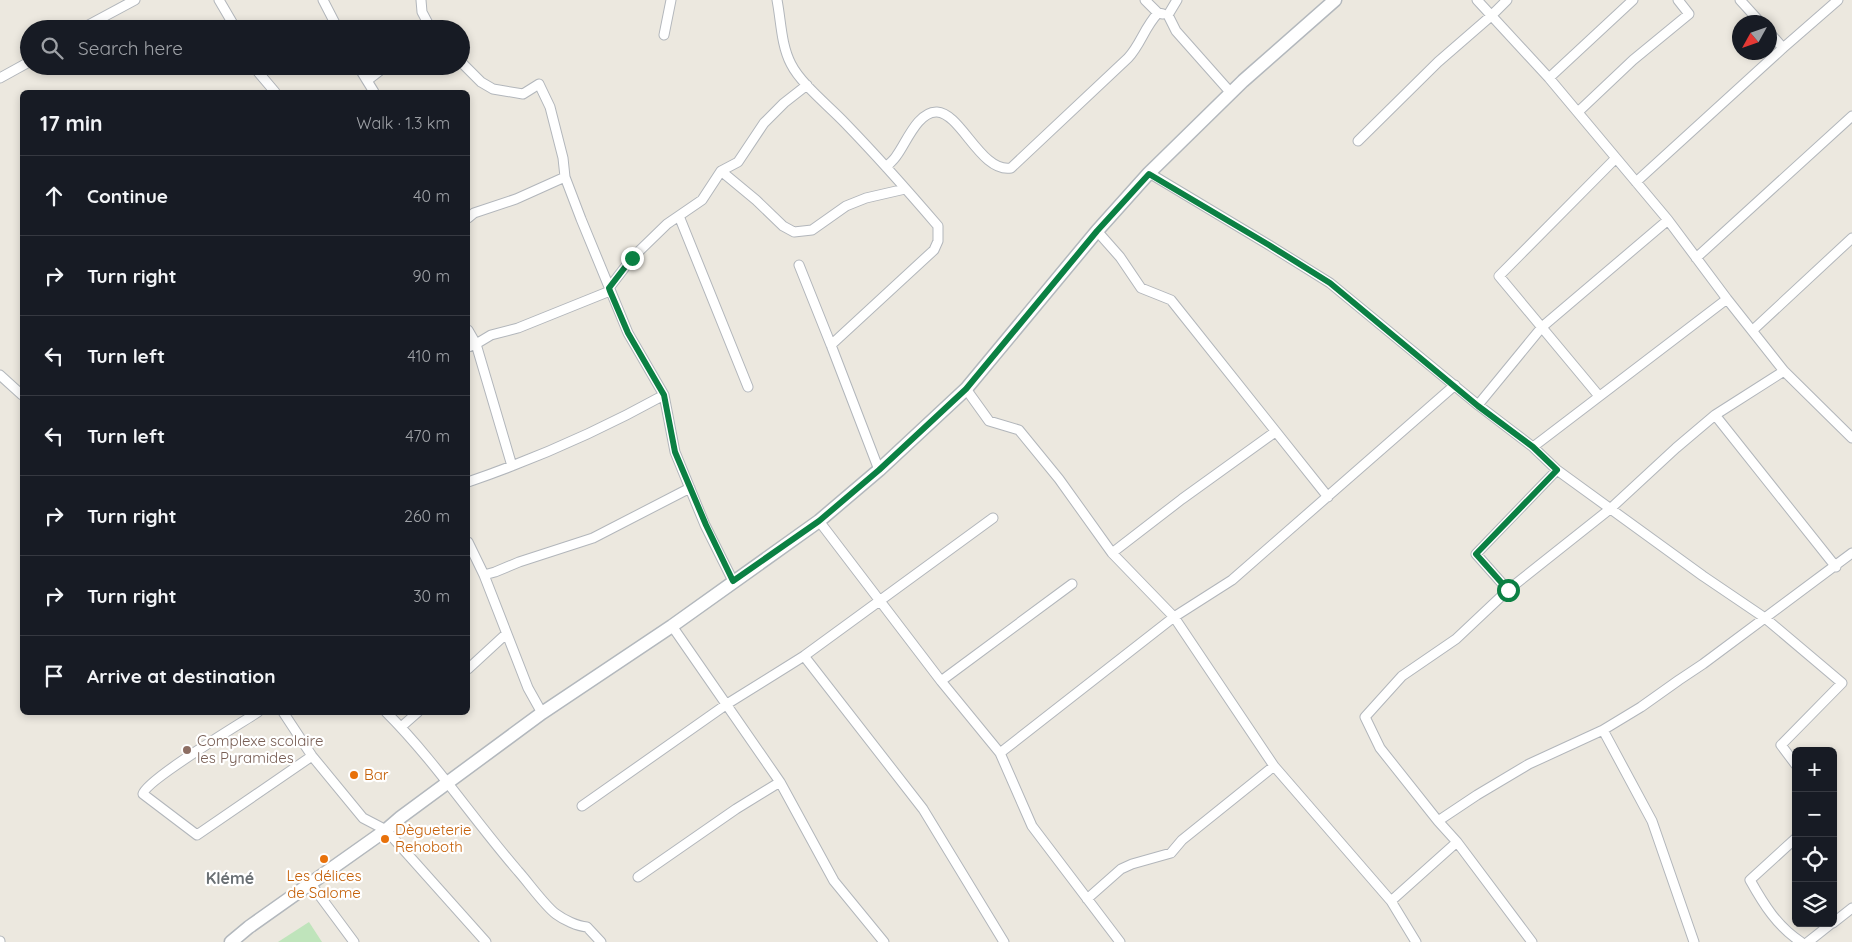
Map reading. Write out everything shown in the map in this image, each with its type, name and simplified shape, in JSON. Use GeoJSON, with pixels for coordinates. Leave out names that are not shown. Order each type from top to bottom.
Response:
{"type":"FeatureCollection","features":[{"type":"Feature","properties":{"kind":"street"},"geometry":{"type":"LineString","coordinates":[[98,20],[135,0]]}},
{"type":"Feature","properties":{"kind":"street"},"geometry":{"type":"LineString","coordinates":[[219,0],[231,20]]}},
{"type":"Feature","properties":{"kind":"street"},"geometry":{"type":"LineString","coordinates":[[323,0],[333,20]]}},
{"type":"Feature","properties":{"kind":"street"},"geometry":{"type":"LineString","coordinates":[[420,0],[422,12],[426,20]]}},
{"type":"Feature","properties":{"kind":"street"},"geometry":{"type":"LineString","coordinates":[[664,36],[671,0]]}},
{"type":"Feature","properties":{"kind":"street"},"geometry":{"type":"LineString","coordinates":[[777,0],[789,61],[794,70],[886,167],[938,226],[938,242],[934,250],[831,345]]}},
{"type":"Feature","properties":{"kind":"street"},"geometry":{"type":"LineString","coordinates":[[1144,0],[1158,13],[1168,15]]}},
{"type":"Feature","properties":{"kind":"street"},"geometry":{"type":"LineString","coordinates":[[1168,15],[1177,0]]}},
{"type":"Feature","properties":{"kind":"street"},"geometry":{"type":"LineString","coordinates":[[231,942],[249,927],[386,830],[447,782],[542,713],[672,626],[819,521],[879,470],[966,389],[1097,231],[1149,174],[1231,93],[1335,0]]}},
{"type":"Feature","properties":{"kind":"street"},"geometry":{"type":"LineString","coordinates":[[1477,0],[1550,78],[1668,220],[1726,299],[1784,371],[1852,438]]}},
{"type":"Feature","properties":{"kind":"street"},"geometry":{"type":"LineString","coordinates":[[1358,142],[1438,62],[1507,0]]}},
{"type":"Feature","properties":{"kind":"street"},"geometry":{"type":"LineString","coordinates":[[1550,78],[1633,0]]}},
{"type":"Feature","properties":{"kind":"street"},"geometry":{"type":"LineString","coordinates":[[1578,112],[1633,60],[1689,14],[1678,0]]}},
{"type":"Feature","properties":{"kind":"street"},"geometry":{"type":"LineString","coordinates":[[1740,0],[1754,15]]}},
{"type":"Feature","properties":{"kind":"street"},"geometry":{"type":"LineString","coordinates":[[1636,182],[1782,48],[1838,0]]}},
{"type":"Feature","properties":{"kind":"street"},"geometry":{"type":"LineString","coordinates":[[886,167],[897,155],[915,126],[925,117],[936,112],[943,113],[950,118],[979,151],[1000,168],[1011,168],[1134,52],[1145,30],[1158,13]]}},
{"type":"Feature","properties":{"kind":"street"},"geometry":{"type":"LineString","coordinates":[[1168,15],[1176,31],[1231,93]]}},
{"type":"Feature","properties":{"kind":"street"},"geometry":{"type":"LineString","coordinates":[[1777,42],[1782,48]]}},
{"type":"Feature","properties":{"kind":"street"},"geometry":{"type":"LineString","coordinates":[[0,78],[20,67]]}},
{"type":"Feature","properties":{"kind":"street"},"geometry":{"type":"LineString","coordinates":[[470,71],[481,82],[493,89],[523,94],[539,84],[550,107],[563,158],[565,177],[628,333],[664,395],[675,452],[706,525],[733,581]]}},
{"type":"Feature","properties":{"kind":"street"},"geometry":{"type":"LineString","coordinates":[[261,75],[273,90]]}},
{"type":"Feature","properties":{"kind":"street"},"geometry":{"type":"LineString","coordinates":[[363,75],[370,89],[380,75]]}},
{"type":"Feature","properties":{"kind":"street"},"geometry":{"type":"LineString","coordinates":[[512,466],[472,345],[491,335],[523,326],[610,290],[632,258],[667,224],[702,200],[721,171],[738,162],[764,123],[784,103],[807,85]]}},
{"type":"Feature","properties":{"kind":"street"},"geometry":{"type":"LineString","coordinates":[[1696,258],[1852,116]]}},
{"type":"Feature","properties":{"kind":"street"},"geometry":{"type":"LineString","coordinates":[[1599,396],[1499,276],[1616,158]]}},
{"type":"Feature","properties":{"kind":"street"},"geometry":{"type":"LineString","coordinates":[[721,171],[756,200],[783,226],[794,232],[812,230],[846,206],[866,198],[905,189]]}},
{"type":"Feature","properties":{"kind":"street"},"geometry":{"type":"LineString","coordinates":[[1149,174],[1330,283],[1478,406],[1533,447],[1557,470],[1703,576],[1765,618],[1842,683],[1781,745],[1792,760]]}},
{"type":"Feature","properties":{"kind":"street"},"geometry":{"type":"LineString","coordinates":[[470,216],[490,207],[516,199],[565,177]]}},
{"type":"Feature","properties":{"kind":"street"},"geometry":{"type":"LineString","coordinates":[[679,216],[748,387]]}},
{"type":"Feature","properties":{"kind":"street"},"geometry":{"type":"LineString","coordinates":[[1478,406],[1542,327],[1668,220]]}},
{"type":"Feature","properties":{"kind":"street"},"geometry":{"type":"LineString","coordinates":[[1097,231],[1120,257],[1141,288],[1171,300],[1328,497]]}},
{"type":"Feature","properties":{"kind":"street"},"geometry":{"type":"LineString","coordinates":[[1752,330],[1852,238]]}},
{"type":"Feature","properties":{"kind":"street"},"geometry":{"type":"LineString","coordinates":[[799,265],[879,470]]}},
{"type":"Feature","properties":{"kind":"street"},"geometry":{"type":"LineString","coordinates":[[1533,447],[1726,299]]}},
{"type":"Feature","properties":{"kind":"street"},"geometry":{"type":"LineString","coordinates":[[1532,942],[1457,842],[1380,748],[1365,718],[1402,676],[1456,639],[1508,590],[1610,509],[1714,415],[1784,371]]}},
{"type":"Feature","properties":{"kind":"street"},"geometry":{"type":"LineString","coordinates":[[0,375],[20,393]]}},
{"type":"Feature","properties":{"kind":"street"},"geometry":{"type":"LineString","coordinates":[[1000,754],[1174,617],[1232,580],[1455,385]]}},
{"type":"Feature","properties":{"kind":"street"},"geometry":{"type":"LineString","coordinates":[[966,389],[989,421],[1019,430],[1059,479],[1112,553],[1174,617],[1274,766],[1391,901],[1416,942]]}},
{"type":"Feature","properties":{"kind":"street"},"geometry":{"type":"LineString","coordinates":[[470,481],[512,466],[614,422],[664,395]]}},
{"type":"Feature","properties":{"kind":"street"},"geometry":{"type":"LineString","coordinates":[[1714,415],[1836,567]]}},
{"type":"Feature","properties":{"kind":"street"},"geometry":{"type":"LineString","coordinates":[[1112,553],[1182,499],[1275,432]]}},
{"type":"Feature","properties":{"kind":"street"},"geometry":{"type":"LineString","coordinates":[[1508,590],[1476,554],[1557,470]]}},
{"type":"Feature","properties":{"kind":"street"},"geometry":{"type":"LineString","coordinates":[[484,575],[593,538],[690,488]]}},
{"type":"Feature","properties":{"kind":"street"},"geometry":{"type":"LineString","coordinates":[[582,806],[727,704],[804,656],[993,518]]}},
{"type":"Feature","properties":{"kind":"street"},"geometry":{"type":"LineString","coordinates":[[819,521],[941,681],[1000,754],[1032,826],[1120,942]]}},
{"type":"Feature","properties":{"kind":"street"},"geometry":{"type":"LineString","coordinates":[[470,549],[484,575],[528,688],[542,713]]}},
{"type":"Feature","properties":{"kind":"street"},"geometry":{"type":"LineString","coordinates":[[1438,821],[1529,764],[1603,730],[1641,707],[1836,567],[1852,553]]}},
{"type":"Feature","properties":{"kind":"street"},"geometry":{"type":"LineString","coordinates":[[941,681],[1072,584]]}},
{"type":"Feature","properties":{"kind":"street"},"geometry":{"type":"LineString","coordinates":[[672,626],[780,782],[834,881],[884,942]]}},
{"type":"Feature","properties":{"kind":"street"},"geometry":{"type":"LineString","coordinates":[[470,667],[506,634]]}},
{"type":"Feature","properties":{"kind":"street"},"geometry":{"type":"LineString","coordinates":[[804,656],[923,809],[1004,942]]}},
{"type":"Feature","properties":{"kind":"street"},"geometry":{"type":"LineString","coordinates":[[253,715],[162,774],[144,790],[143,794],[197,835],[312,756]]}},
{"type":"Feature","properties":{"kind":"street"},"geometry":{"type":"LineString","coordinates":[[285,715],[312,756],[363,818],[386,830],[486,942]]}},
{"type":"Feature","properties":{"kind":"street"},"geometry":{"type":"LineString","coordinates":[[389,715],[447,782],[499,849],[555,914],[579,926],[587,927],[601,942]]}},
{"type":"Feature","properties":{"kind":"street"},"geometry":{"type":"LineString","coordinates":[[401,727],[415,715]]}},
{"type":"Feature","properties":{"kind":"street"},"geometry":{"type":"LineString","coordinates":[[1603,730],[1652,821],[1694,942]]}},
{"type":"Feature","properties":{"kind":"street"},"geometry":{"type":"LineString","coordinates":[[1087,899],[1121,869],[1170,853],[1182,840],[1274,766]]}},
{"type":"Feature","properties":{"kind":"street"},"geometry":{"type":"LineString","coordinates":[[638,877],[736,809],[780,782]]}},
{"type":"Feature","properties":{"kind":"street"},"geometry":{"type":"LineString","coordinates":[[1391,901],[1457,842]]}},
{"type":"Feature","properties":{"kind":"street"},"geometry":{"type":"LineString","coordinates":[[1792,842],[1750,880],[1765,907],[1776,921],[1801,942]]}},
{"type":"Feature","properties":{"kind":"street"},"geometry":{"type":"LineString","coordinates":[[311,884],[354,942]]}},
{"type":"Feature","properties":{"kind":"street"},"geometry":{"type":"LineString","coordinates":[[1837,920],[1852,908]]}},
{"type":"Feature","properties":{"kind":"street"},"geometry":{"type":"LineString","coordinates":[[1808,942],[1828,927]]}},
{"type":"Feature","properties":{"kind":"green space"},"geometry":{"type":"Polygon","coordinates":[[[309,922],[322,942],[278,942],[309,922]]]}},
{"type":"Feature","properties":{"kind":"place","name":"Complexe scolaire les Pyramides"},"geometry":{"type":"Point","coordinates":[187,750]}},
{"type":"Feature","properties":{"kind":"place","name":"Bar"},"geometry":{"type":"Point","coordinates":[354,775]}},
{"type":"Feature","properties":{"kind":"place","name":"Dègueterie Rehoboth"},"geometry":{"type":"Point","coordinates":[385,839]}},
{"type":"Feature","properties":{"kind":"place","name":"Les délices de Salome"},"geometry":{"type":"Point","coordinates":[324,859]}},
{"type":"Feature","properties":{"kind":"district","name":"Klémé"},"geometry":{"type":"Point","coordinates":[230,878]}},
{"type":"Feature","properties":{"kind":"route"},"geometry":{"type":"LineString","coordinates":[[632,258],[609,288],[628,333],[664,395],[675,452],[706,525],[733,581],[819,521],[879,470],[966,389],[1097,231],[1149,174],[1330,283],[1478,406],[1533,447],[1557,470],[1476,554],[1508,590]]}}]}
